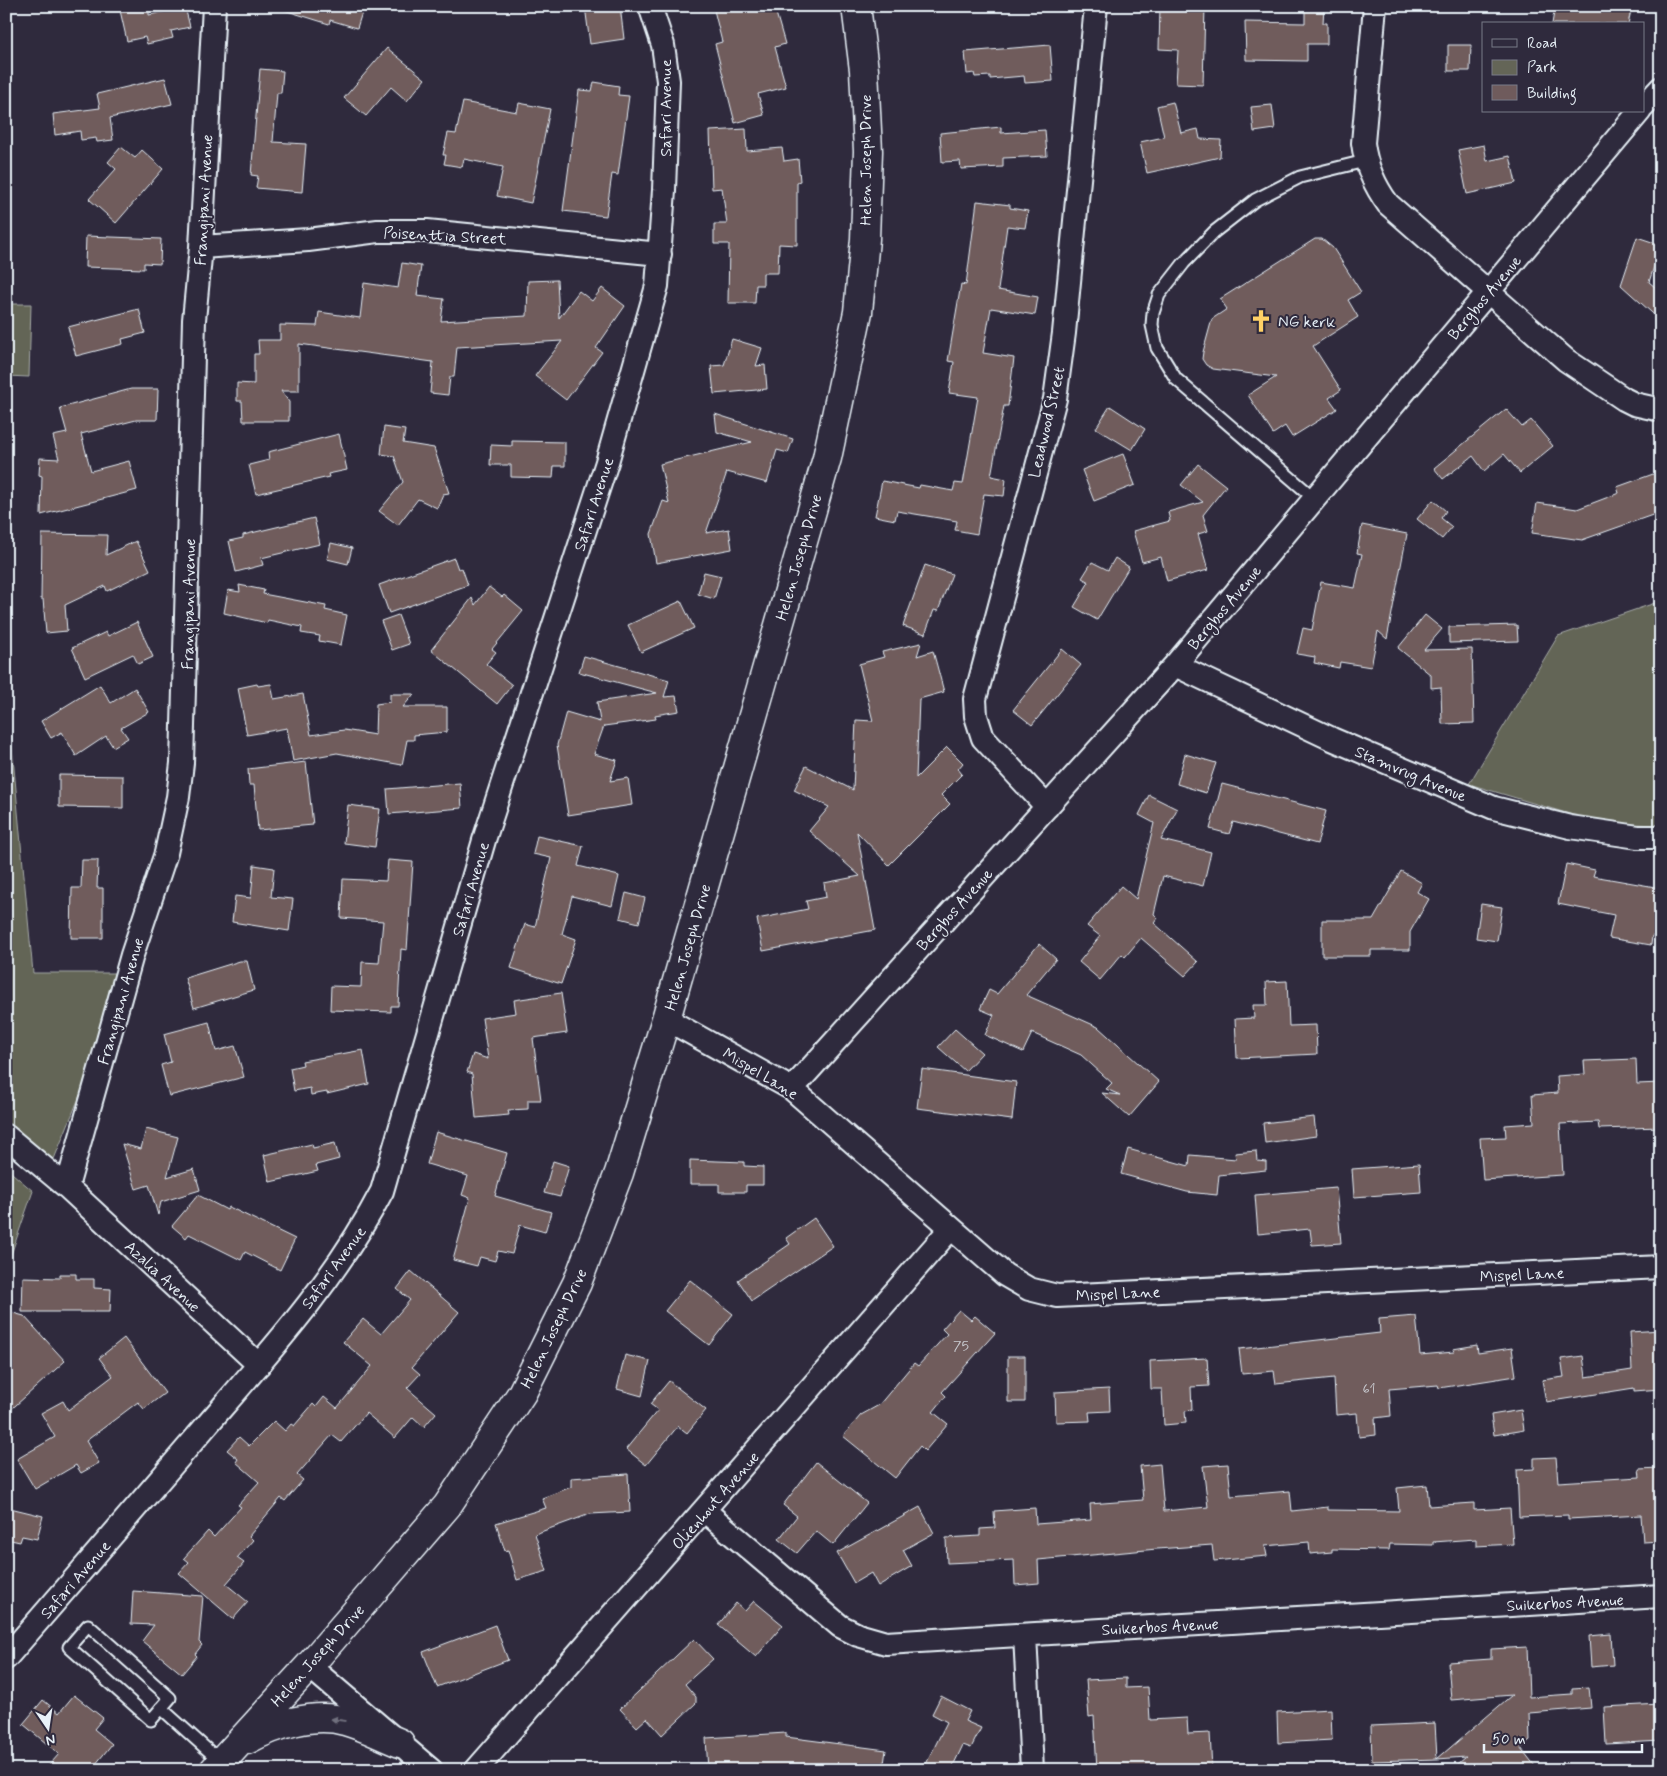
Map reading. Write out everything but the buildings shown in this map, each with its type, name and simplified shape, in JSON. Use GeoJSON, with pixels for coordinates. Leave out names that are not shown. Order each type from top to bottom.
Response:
{"type":"FeatureCollection","features":[{"type":"Feature","properties":{"kind":"street","name":"Frangipani Avenue"},"geometry":{"type":"LineString","coordinates":[[67,1187],[132,955],[166,853],[178,797],[185,728],[194,320],[201,247],[214,6]]}},
{"type":"Feature","properties":{"kind":"street","name":"Safari Avenue"},"geometry":{"type":"LineString","coordinates":[[6,1658],[260,1365],[340,1262],[365,1224],[382,1190],[485,837],[607,462],[657,286],[668,81],[663,45],[650,6]]}},
{"type":"Feature","properties":{"kind":"street","name":"Helen Joseph Drive"},"geometry":{"type":"LineString","coordinates":[[223,1759],[309,1666],[447,1506],[522,1393],[577,1283],[619,1173],[666,1019],[827,458],[858,312],[865,239],[868,151],[864,70],[856,6]]}},
{"type":"Feature","properties":{"kind":"street","name":"Leadwood Street"},"geometry":{"type":"LineString","coordinates":[[1047,807],[983,738],[976,716],[975,699],[1054,399],[1064,333],[1096,6]]}},
{"type":"Feature","properties":{"kind":"street"},"geometry":{"type":"LineString","coordinates":[[1375,6],[1363,125],[1365,161],[1371,178],[1388,204],[1566,360],[1595,381],[1634,404],[1661,410]]}},
{"type":"Feature","properties":{"kind":"street"},"geometry":{"type":"LineString","coordinates":[[1644,106],[1661,88]]}},
{"type":"Feature","properties":{"kind":"street","name":"Bergbos Avenue"},"geometry":{"type":"LineString","coordinates":[[792,1089],[1175,665],[1639,112]]}},
{"type":"Feature","properties":{"kind":"street","name":"Poisenttia Street"},"geometry":{"type":"LineString","coordinates":[[201,247],[308,240],[378,231],[427,231],[660,254]]}},
{"type":"Feature","properties":{"kind":"street","name":"Stamvrug Avenue"},"geometry":{"type":"LineString","coordinates":[[1175,665],[1332,739],[1494,808],[1570,827],[1638,837],[1661,837]]}},
{"type":"Feature","properties":{"kind":"street","name":"Mispel Lane"},"geometry":{"type":"LineString","coordinates":[[666,1019],[792,1089],[1005,1275],[1029,1289],[1057,1296],[1661,1266]]}},
{"type":"Feature","properties":{"kind":"street","name":"Azalia Avenue"},"geometry":{"type":"LineString","coordinates":[[6,1136],[67,1187],[260,1365]]}},
{"type":"Feature","properties":{"kind":"street","name":"Olienhout Avenue"},"geometry":{"type":"LineString","coordinates":[[476,1770],[705,1511],[951,1228]]}},
{"type":"Feature","properties":{"kind":"street","name":"Suikerbos Avenue"},"geometry":{"type":"LineString","coordinates":[[705,1511],[840,1626],[858,1635],[886,1643],[1661,1596]]}},
{"type":"Feature","properties":{"kind":"street"},"geometry":{"type":"LineString","coordinates":[[1025,1635],[1032,1770]]}},
{"type":"Feature","properties":{"kind":"street"},"geometry":{"type":"LineString","coordinates":[[309,1666],[431,1770]]}},
{"type":"Feature","properties":{"kind":"street"},"geometry":{"type":"LineString","coordinates":[[223,1759],[268,1728],[326,1718],[344,1720],[400,1743]]}},
{"type":"Feature","properties":{"kind":"lane"},"geometry":{"type":"LineString","coordinates":[[1315,499],[1176,379],[1157,348],[1152,326],[1153,313],[1159,295],[1184,263],[1214,232],[1255,200],[1300,177],[1365,161]]}},
{"type":"Feature","properties":{"kind":"lane"},"geometry":{"type":"LineString","coordinates":[[88,1625],[170,1698],[161,1708],[151,1720],[69,1647],[88,1625]]}},
{"type":"Feature","properties":{"kind":"lane"},"geometry":{"type":"LineString","coordinates":[[161,1708],[223,1759]]}},
{"type":"Feature","properties":{"kind":"green space"},"geometry":{"type":"Polygon","coordinates":[[[6,304],[31,304],[29,377],[6,376],[6,304]]]}},
{"type":"Feature","properties":{"kind":"green space"},"geometry":{"type":"Polygon","coordinates":[[[1661,601],[1661,825],[1600,823],[1469,784],[1558,636],[1661,601]]]}},
{"type":"Feature","properties":{"kind":"green space"},"geometry":{"type":"Polygon","coordinates":[[[6,682],[33,973],[117,973],[89,1073],[52,1164],[6,1126],[9,982],[6,954],[6,682]]]}},
{"type":"Feature","properties":{"kind":"green space"},"geometry":{"type":"Polygon","coordinates":[[[6,1168],[33,1191],[6,1269],[6,1168]]]}},
{"type":"Feature","properties":{"kind":"place","name":"NG kerk"},"geometry":{"type":"Point","coordinates":[1261,321]}}]}
